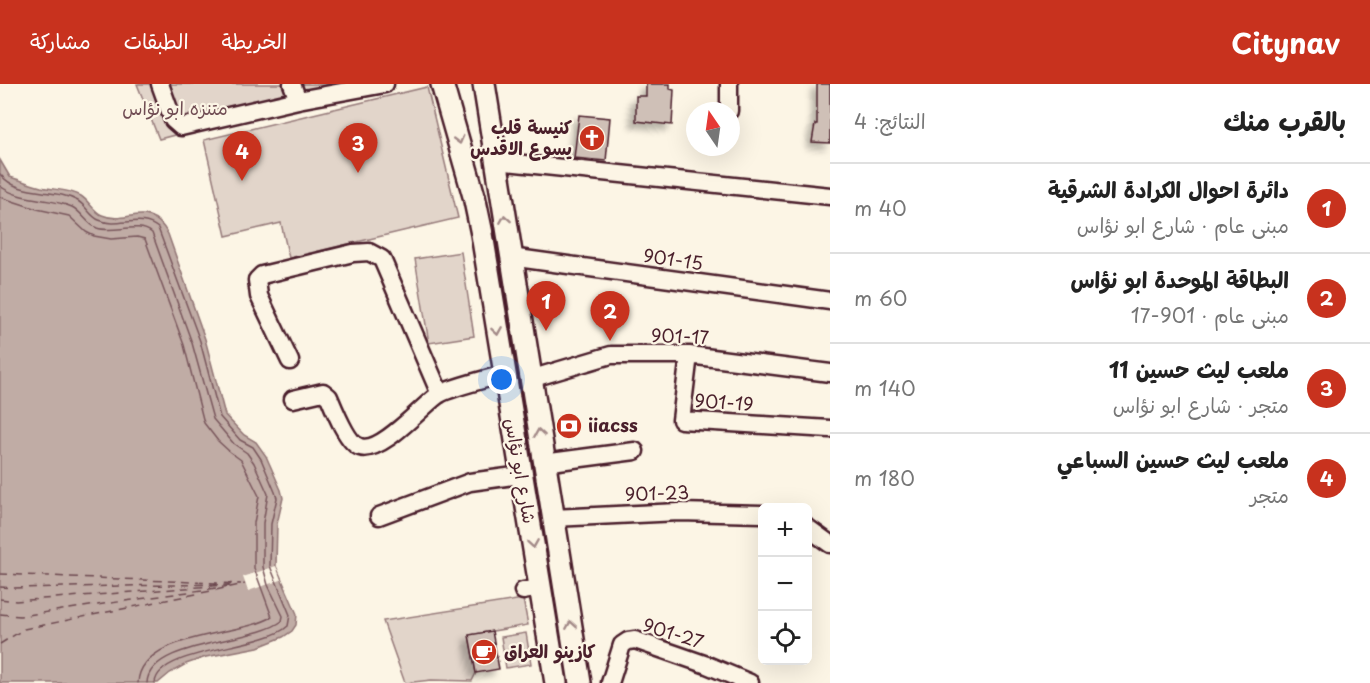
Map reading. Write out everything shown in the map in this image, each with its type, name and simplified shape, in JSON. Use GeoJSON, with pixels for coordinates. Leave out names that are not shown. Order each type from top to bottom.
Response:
{"type":"FeatureCollection","features":[{"type":"Feature","properties":{"kind":"main road","name":"شارع ابو نؤاس"},"geometry":{"type":"LineString","coordinates":[[442,84],[478,215],[522,475],[531,590],[556,683]]}},
{"type":"Feature","properties":{"kind":"main road","name":"شارع ابو نؤاس"},"geometry":{"type":"LineString","coordinates":[[484,84],[579,683]]}},
{"type":"Feature","properties":{"kind":"street"},"geometry":{"type":"LineString","coordinates":[[160,84],[173,120],[181,127],[298,100],[385,84]]}},
{"type":"Feature","properties":{"kind":"street"},"geometry":{"type":"LineString","coordinates":[[292,84],[298,100]]}},
{"type":"Feature","properties":{"kind":"street"},"geometry":{"type":"LineString","coordinates":[[729,84],[729,102]]}},
{"type":"Feature","properties":{"kind":"street"},"geometry":{"type":"LineString","coordinates":[[496,161],[830,196]]}},
{"type":"Feature","properties":{"kind":"street"},"geometry":{"type":"LineString","coordinates":[[290,361],[259,296],[257,280],[262,275],[273,272],[353,253],[369,252],[382,259],[440,394]]}},
{"type":"Feature","properties":{"kind":"street","name":"901-15"},"geometry":{"type":"LineString","coordinates":[[510,257],[830,301]]}},
{"type":"Feature","properties":{"kind":"street","name":"901-17"},"geometry":{"type":"LineString","coordinates":[[530,379],[611,355],[689,354],[830,373]]}},
{"type":"Feature","properties":{"kind":"street","name":"901-19"},"geometry":{"type":"LineString","coordinates":[[689,354],[681,420],[830,429]]}},
{"type":"Feature","properties":{"kind":"street"},"geometry":{"type":"LineString","coordinates":[[293,399],[323,392],[329,398],[349,438],[357,447],[363,448],[379,444],[440,394],[504,374]]}},
{"type":"Feature","properties":{"kind":"street"},"geometry":{"type":"LineString","coordinates":[[543,463],[635,451]]}},
{"type":"Feature","properties":{"kind":"street"},"geometry":{"type":"LineString","coordinates":[[379,516],[470,482],[522,475]]}},
{"type":"Feature","properties":{"kind":"street","name":"901-23"},"geometry":{"type":"LineString","coordinates":[[553,518],[679,512],[758,514]]}},
{"type":"Feature","properties":{"kind":"street"},"geometry":{"type":"LineString","coordinates":[[812,530],[830,537]]}},
{"type":"Feature","properties":{"kind":"street"},"geometry":{"type":"LineString","coordinates":[[812,532],[830,544]]}},
{"type":"Feature","properties":{"kind":"street","name":"901-27"},"geometry":{"type":"LineString","coordinates":[[610,683],[622,645],[635,640],[707,665],[750,683]]}},
{"type":"Feature","properties":{"kind":"green space","name":"متنزه ابو نؤاس"},"geometry":{"type":"Polygon","coordinates":[[[137,84],[372,84],[159,139],[137,84]]]}},
{"type":"Feature","properties":{"kind":"green space"},"geometry":{"type":"Polygon","coordinates":[[[427,87],[458,218],[289,258],[281,223],[226,236],[204,140],[427,87]]]}},
{"type":"Feature","properties":{"kind":"green space"},"geometry":{"type":"Polygon","coordinates":[[[461,252],[474,336],[429,343],[415,259],[461,252]]]}},
{"type":"Feature","properties":{"kind":"green space"},"geometry":{"type":"Polygon","coordinates":[[[523,599],[528,625],[469,635],[476,673],[472,681],[431,680],[405,683],[383,621],[523,599]]]}},
{"type":"Feature","properties":{"kind":"green space"},"geometry":{"type":"Polygon","coordinates":[[[526,633],[531,664],[506,668],[501,637],[526,633]]]}},
{"type":"Feature","properties":{"kind":"water"},"geometry":{"type":"Polygon","coordinates":[[[0,160],[10,177],[41,187],[76,194],[84,198],[102,215],[120,218],[137,215],[153,217],[168,234],[205,339],[225,415],[244,435],[256,442],[266,456],[281,490],[283,498],[277,524],[276,566],[297,614],[296,625],[283,637],[258,647],[206,657],[186,664],[158,683],[0,683],[0,160]]]}},
{"type":"Feature","properties":{"kind":"pier"},"geometry":{"type":"Polygon","coordinates":[[[276,566],[281,580],[248,591],[243,577],[276,566]]]}},
{"type":"Feature","properties":{"kind":"building"},"geometry":{"type":"Polygon","coordinates":[[[646,84],[670,84],[670,89],[674,90],[672,125],[636,121],[636,96],[646,96],[646,84]]]}},
{"type":"Feature","properties":{"kind":"building"},"geometry":{"type":"Polygon","coordinates":[[[817,84],[830,84],[830,143],[812,142],[815,124],[817,124],[817,84]]]}},
{"type":"Feature","properties":{"kind":"building","name":"كنيسة قلب يسوع الاقدس"},"geometry":{"type":"Polygon","coordinates":[[[579,115],[610,118],[606,161],[574,158],[579,115]]]}},
{"type":"Feature","properties":{"kind":"building"},"geometry":{"type":"Polygon","coordinates":[[[492,631],[499,669],[476,673],[469,635],[492,631]]]}},
{"type":"Feature","properties":{"kind":"ferry route"},"geometry":{"type":"LineString","coordinates":[[0,574],[241,584]]}},
{"type":"Feature","properties":{"kind":"ferry route"},"geometry":{"type":"LineString","coordinates":[[0,587],[226,584]]}},
{"type":"Feature","properties":{"kind":"ferry route"},"geometry":{"type":"LineString","coordinates":[[0,599],[16,601],[238,584]]}},
{"type":"Feature","properties":{"kind":"ferry route"},"geometry":{"type":"LineString","coordinates":[[0,644],[24,629],[245,584]]}},
{"type":"Feature","properties":{"kind":"ferry route"},"geometry":{"type":"LineString","coordinates":[[0,614],[20,616],[230,586]]}},
{"type":"Feature","properties":{"kind":"place","name":"كنيسة قلب يسوع الاقدس"},"geometry":{"type":"Point","coordinates":[592,138]}},
{"type":"Feature","properties":{"kind":"place","name":"ملعب ليث حسين 11"},"geometry":{"type":"Point","coordinates":[358,173]}},
{"type":"Feature","properties":{"kind":"place","name":"ملعب ليث حسين السباعي"},"geometry":{"type":"Point","coordinates":[242,181]}},
{"type":"Feature","properties":{"kind":"place","name":"دائرة احوال الكرادة الشرقية"},"geometry":{"type":"Point","coordinates":[546,331]}},
{"type":"Feature","properties":{"kind":"place","name":"البطاقة الموحدة ابو نؤاس"},"geometry":{"type":"Point","coordinates":[610,341]}},
{"type":"Feature","properties":{"kind":"place","name":"iiacss"},"geometry":{"type":"Point","coordinates":[569,426]}},
{"type":"Feature","properties":{"kind":"place","name":"كازينو العراق"},"geometry":{"type":"Point","coordinates":[484,652]}}]}
